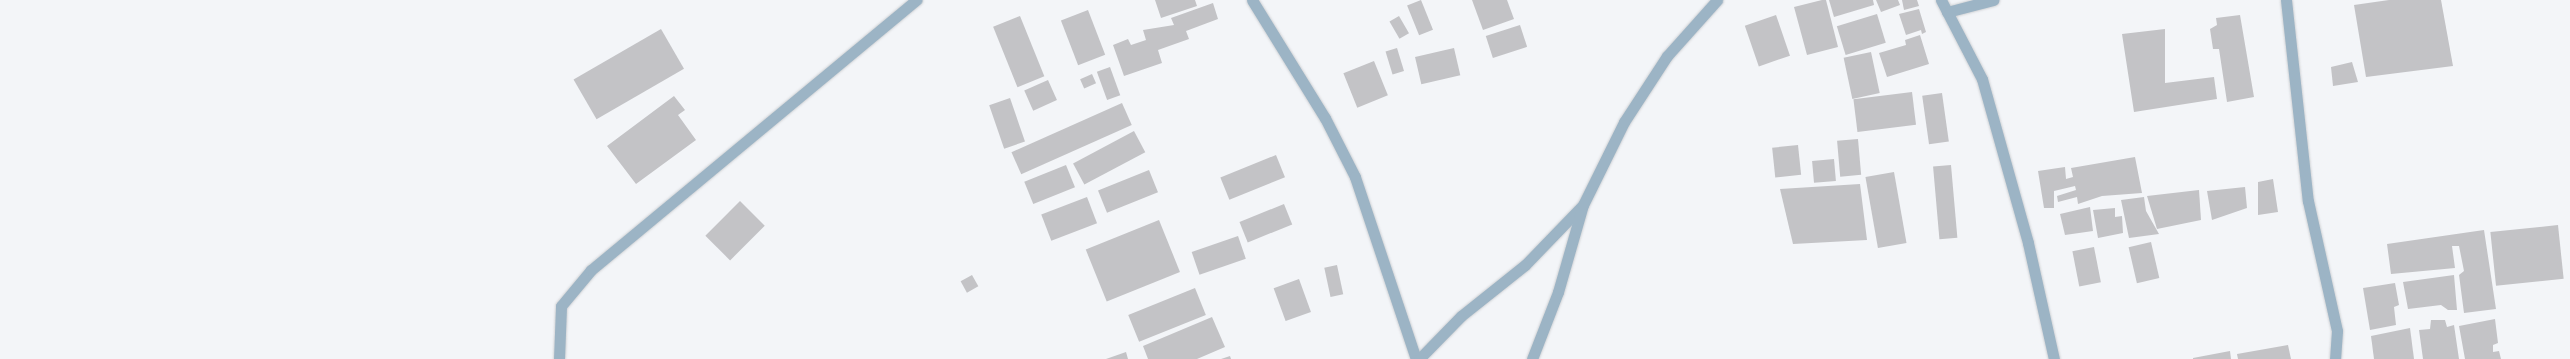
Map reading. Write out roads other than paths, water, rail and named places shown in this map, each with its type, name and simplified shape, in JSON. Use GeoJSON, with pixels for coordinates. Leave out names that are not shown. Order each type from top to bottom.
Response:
{"type":"FeatureCollection","features":[{"type":"Feature","properties":{"kind":"street"},"geometry":{"type":"LineString","coordinates":[[559,359],[562,306],[591,270],[916,0]]}},
{"type":"Feature","properties":{"kind":"street"},"geometry":{"type":"LineString","coordinates":[[1252,0],[1325,118],[1355,177],[1417,359],[1461,316],[1525,264],[1583,205]]}},
{"type":"Feature","properties":{"kind":"street"},"geometry":{"type":"LineString","coordinates":[[1532,359],[1558,292],[1583,205],[1624,122],[1667,56],[1717,0]]}},
{"type":"Feature","properties":{"kind":"street"},"geometry":{"type":"LineString","coordinates":[[1941,0],[1982,79],[2028,243],[2054,359]]}},
{"type":"Feature","properties":{"kind":"street"},"geometry":{"type":"LineString","coordinates":[[1947,12],[1993,0]]}},
{"type":"Feature","properties":{"kind":"street"},"geometry":{"type":"LineString","coordinates":[[2286,0],[2308,201],[2337,331],[2335,359]]}}]}
